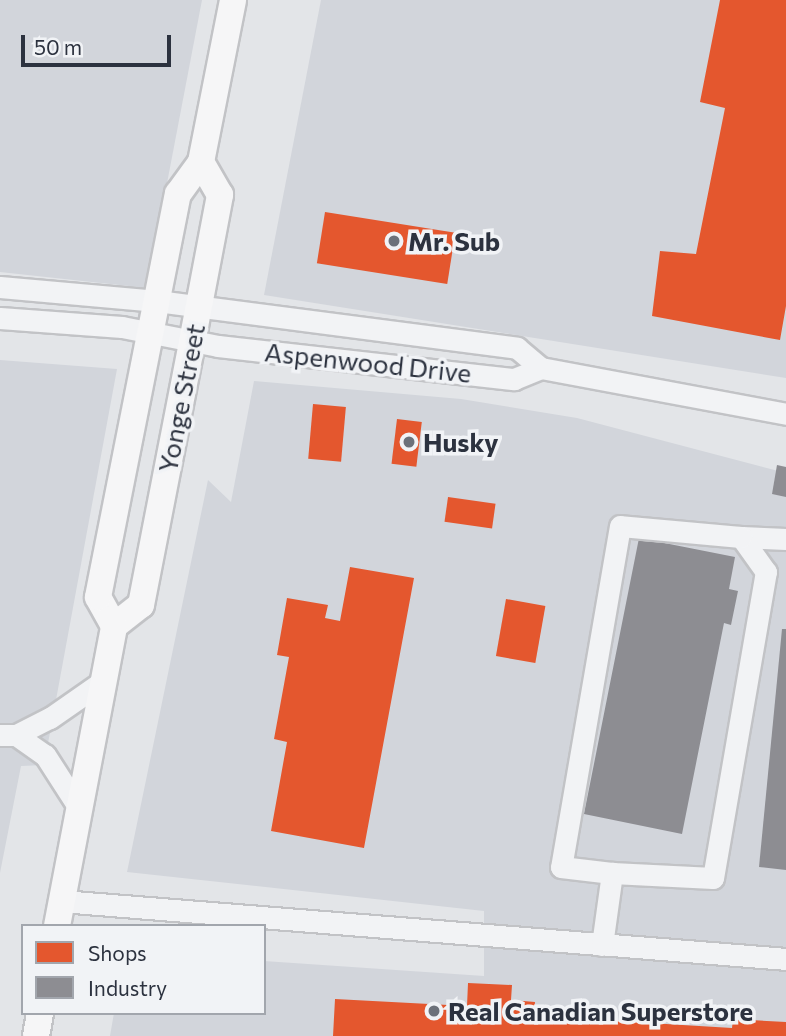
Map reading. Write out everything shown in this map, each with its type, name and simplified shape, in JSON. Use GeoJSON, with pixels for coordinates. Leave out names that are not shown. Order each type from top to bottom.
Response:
{"type":"FeatureCollection","features":[{"type":"Feature","properties":{"kind":"main road","name":"Yonge Street"},"geometry":{"type":"LineString","coordinates":[[201,162],[220,195],[141,605],[114,626],[98,597],[178,194],[201,162],[233,0]]}},
{"type":"Feature","properties":{"kind":"main road"},"geometry":{"type":"LineString","coordinates":[[59,914],[114,626]]}},
{"type":"Feature","properties":{"kind":"main road"},"geometry":{"type":"LineString","coordinates":[[36,1036],[40,1015]]}},
{"type":"Feature","properties":{"kind":"street","name":"Aspenwood Drive"},"geometry":{"type":"LineString","coordinates":[[0,286],[157,301],[517,348],[541,368],[786,414]]}},
{"type":"Feature","properties":{"kind":"street","name":"Aspenwood Drive"},"geometry":{"type":"LineString","coordinates":[[0,318],[150,333],[192,342],[514,379],[541,368]]}},
{"type":"Feature","properties":{"kind":"street"},"geometry":{"type":"LineString","coordinates":[[741,537],[766,572],[713,878],[612,873],[561,867],[620,526],[786,539]]}},
{"type":"Feature","properties":{"kind":"street"},"geometry":{"type":"LineString","coordinates":[[8,735],[50,719],[103,681]]}},
{"type":"Feature","properties":{"kind":"street"},"geometry":{"type":"LineString","coordinates":[[8,735],[45,755],[79,808]]}},
{"type":"Feature","properties":{"kind":"street"},"geometry":{"type":"LineString","coordinates":[[602,945],[612,873]]}},
{"type":"Feature","properties":{"kind":"street"},"geometry":{"type":"LineString","coordinates":[[59,914],[234,924]]}},
{"type":"Feature","properties":{"kind":"street"},"geometry":{"type":"LineString","coordinates":[[266,926],[602,945],[786,959]]}},
{"type":"Feature","properties":{"kind":"shaded area"},"geometry":{"type":"Polygon","coordinates":[[[0,0],[202,0],[147,288],[0,272],[0,0]]]}},
{"type":"Feature","properties":{"kind":"shaded area"},"geometry":{"type":"Polygon","coordinates":[[[321,0],[786,0],[786,378],[264,295],[321,0]]]}},
{"type":"Feature","properties":{"kind":"shaded area"},"geometry":{"type":"Polygon","coordinates":[[[0,360],[117,369],[44,765],[21,766],[0,873],[0,360]]]}},
{"type":"Feature","properties":{"kind":"shaded area"},"geometry":{"type":"Polygon","coordinates":[[[254,381],[461,399],[577,418],[786,473],[786,1036],[110,1036],[114,1015],[266,1015],[266,961],[484,976],[484,911],[127,872],[208,480],[231,502],[254,381]]]}},
{"type":"Feature","properties":{"kind":"building: Shops"},"geometry":{"type":"Polygon","coordinates":[[[720,0],[786,0],[786,306],[780,340],[652,316],[660,251],[696,254],[725,108],[700,102],[720,0]]]}},
{"type":"Feature","properties":{"kind":"building: Shops"},"geometry":{"type":"Polygon","coordinates":[[[325,212],[455,233],[447,284],[317,263],[325,212]]]}},
{"type":"Feature","properties":{"kind":"building: Shops"},"geometry":{"type":"Polygon","coordinates":[[[313,404],[346,407],[341,462],[308,459],[313,404]]]}},
{"type":"Feature","properties":{"kind":"building: Shops"},"geometry":{"type":"Polygon","coordinates":[[[397,419],[422,422],[416,467],[392,464],[397,419]]]}},
{"type":"Feature","properties":{"kind":"building: Shops"},"geometry":{"type":"Polygon","coordinates":[[[448,497],[496,504],[492,528],[445,522],[448,497]]]}},
{"type":"Feature","properties":{"kind":"building: Shops"},"geometry":{"type":"Polygon","coordinates":[[[350,567],[414,578],[364,848],[271,831],[287,742],[274,739],[289,657],[277,655],[287,598],[328,605],[325,618],[340,621],[350,567]]]}},
{"type":"Feature","properties":{"kind":"building: Shops"},"geometry":{"type":"Polygon","coordinates":[[[506,599],[545,606],[535,663],[496,656],[506,599]]]}},
{"type":"Feature","properties":{"kind":"building: Shops","name":"Real Canadian Superstore"},"geometry":{"type":"Polygon","coordinates":[[[468,983],[512,985],[511,1000],[535,1002],[534,1016],[732,1028],[733,1019],[786,1022],[786,1036],[333,1036],[335,999],[467,1006],[468,983]]]}},
{"type":"Feature","properties":{"kind":"building: Industry"},"geometry":{"type":"Polygon","coordinates":[[[777,465],[786,467],[786,497],[772,494],[777,465]]]}},
{"type":"Feature","properties":{"kind":"building: Industry"},"geometry":{"type":"Polygon","coordinates":[[[639,538],[735,557],[729,589],[738,591],[731,625],[724,623],[682,834],[584,814],[639,538]]]}},
{"type":"Feature","properties":{"kind":"building: Industry"},"geometry":{"type":"Polygon","coordinates":[[[782,629],[786,629],[786,870],[759,867],[782,629]]]}},
{"type":"Feature","properties":{"kind":"place","name":"Mr. Sub"},"geometry":{"type":"Point","coordinates":[394,241]}},
{"type":"Feature","properties":{"kind":"place","name":"Husky"},"geometry":{"type":"Point","coordinates":[409,442]}},
{"type":"Feature","properties":{"kind":"place","name":"Real Canadian Superstore"},"geometry":{"type":"Point","coordinates":[434,1011]}}]}
